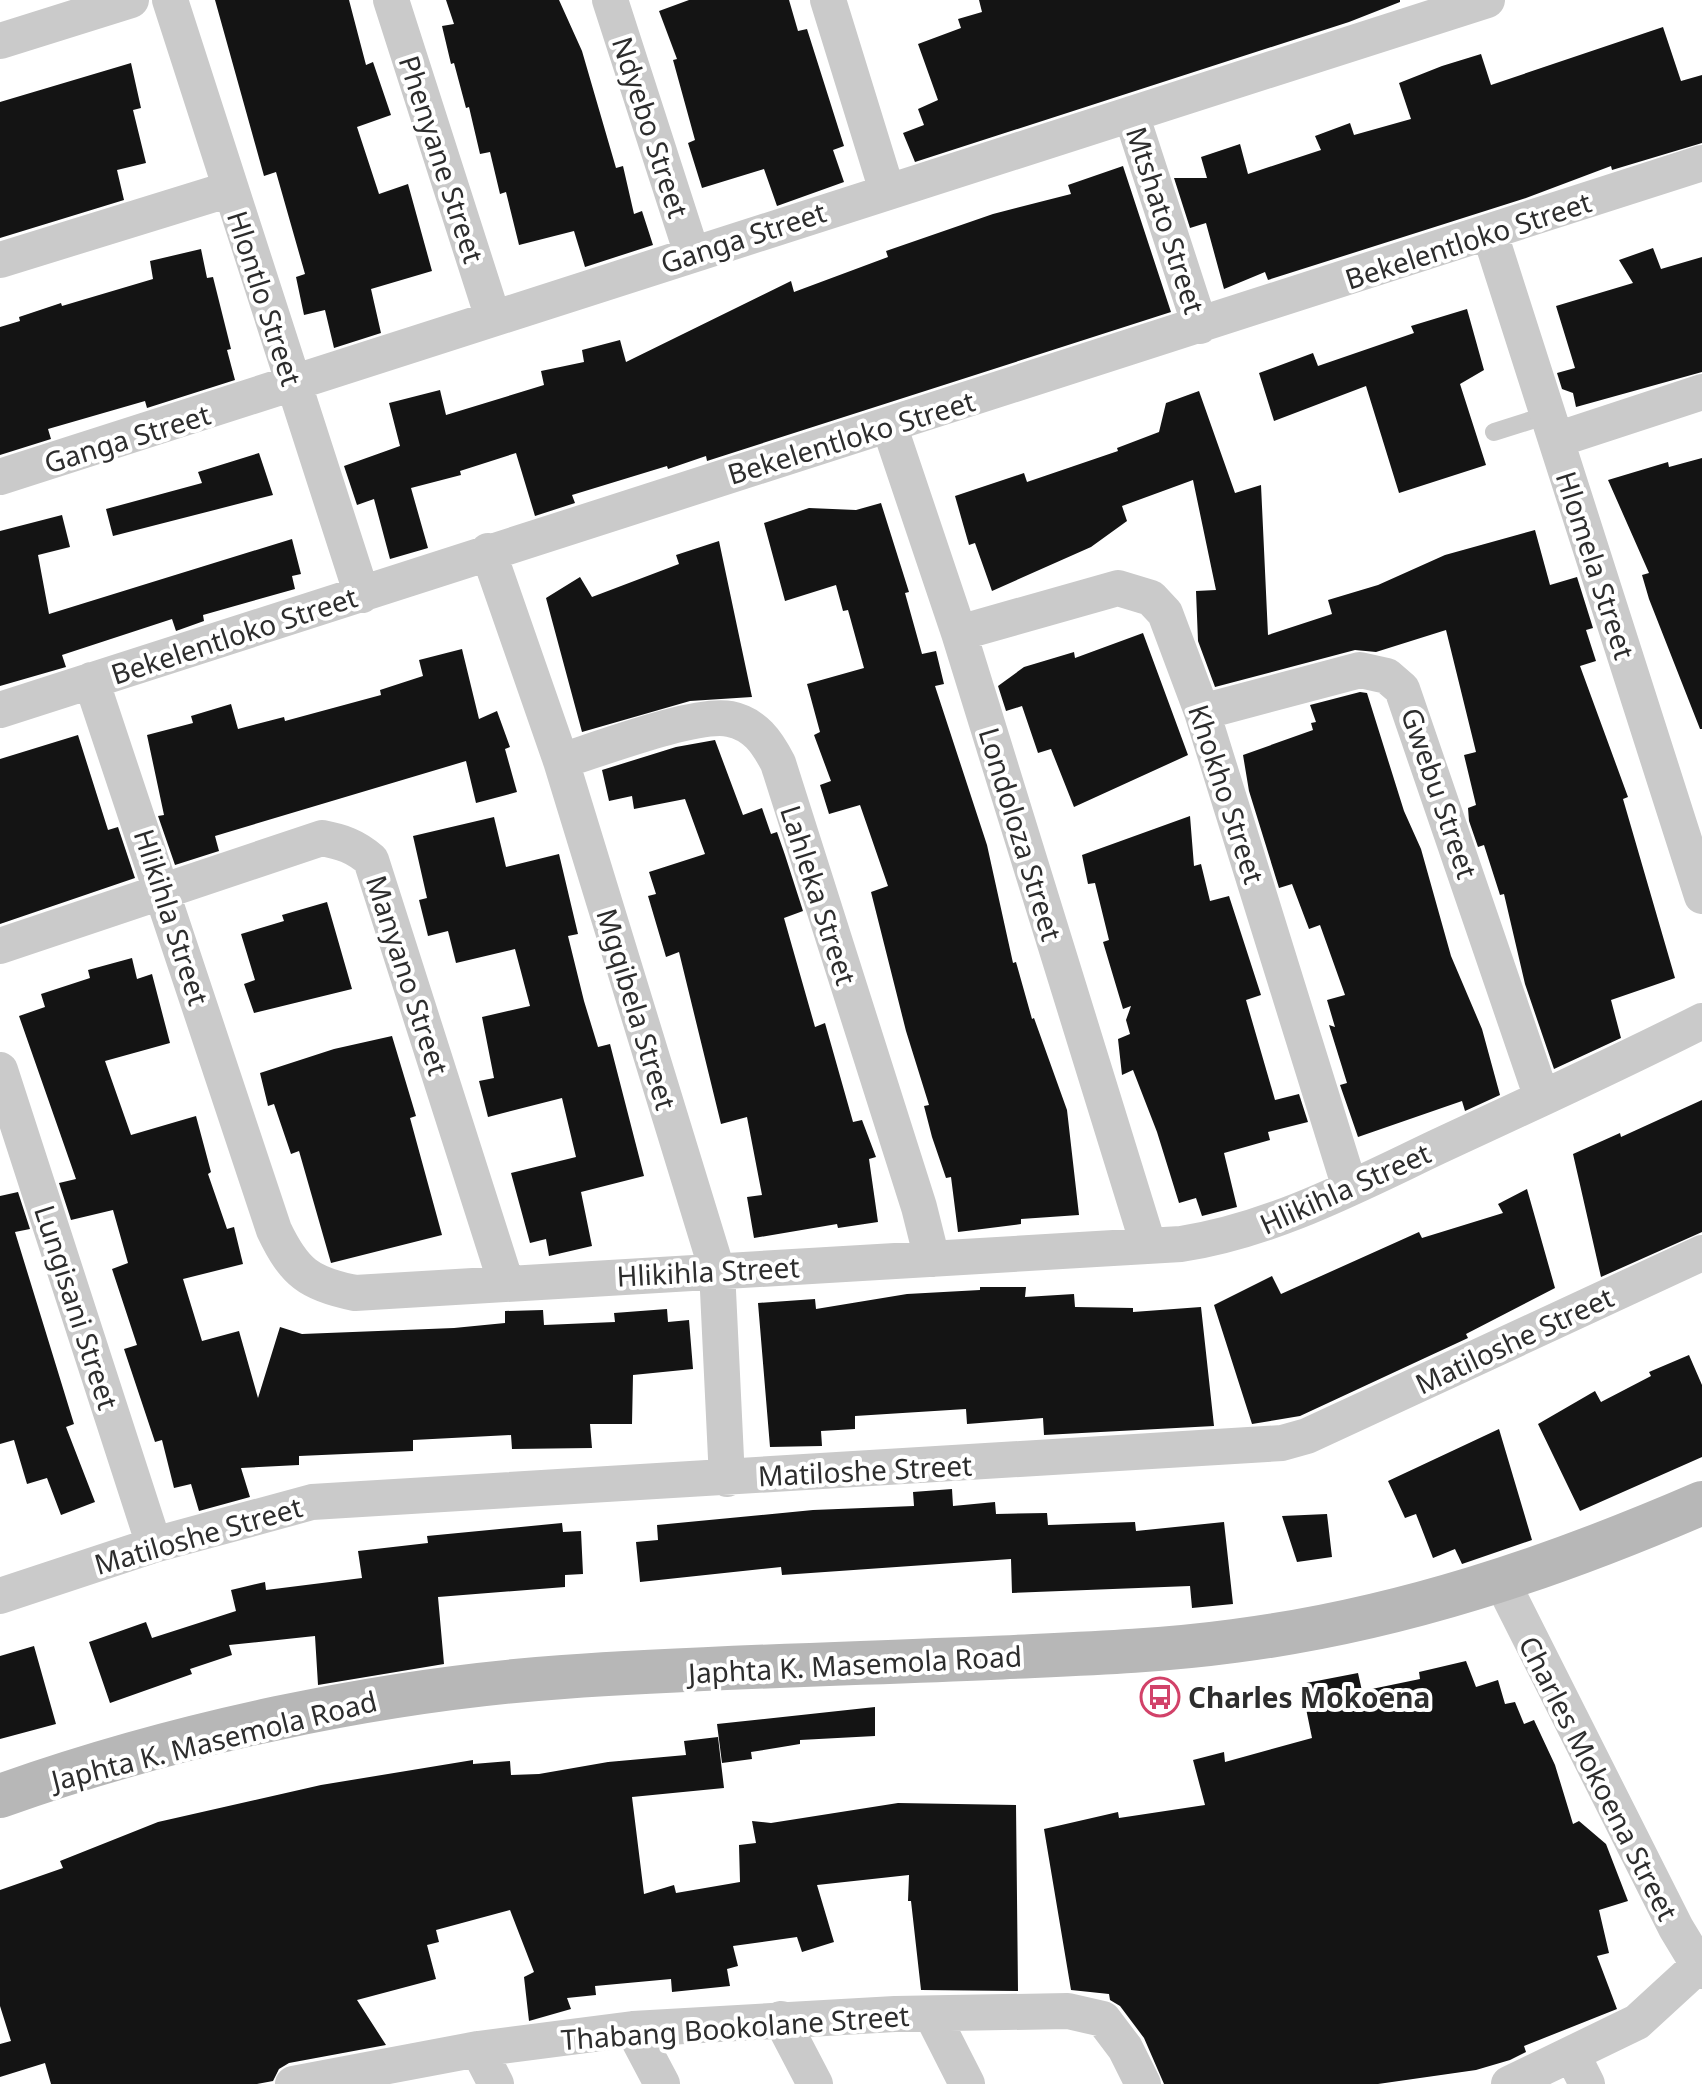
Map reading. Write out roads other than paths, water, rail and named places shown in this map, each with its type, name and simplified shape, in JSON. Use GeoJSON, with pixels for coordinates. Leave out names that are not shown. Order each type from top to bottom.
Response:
{"type":"FeatureCollection","features":[{"type":"Feature","properties":{"kind":"main road","name":"Japhta K. Masemola Road"},"geometry":{"type":"LineString","coordinates":[[0,1796],[161,1748],[420,1691],[563,1677],[1163,1649],[1238,1641],[1368,1617],[1502,1582],[1614,1541],[1702,1503]]}},
{"type":"Feature","properties":{"kind":"street"},"geometry":{"type":"LineString","coordinates":[[0,41],[131,0]]}},
{"type":"Feature","properties":{"kind":"street","name":"Hlontlo Street"},"geometry":{"type":"LineString","coordinates":[[170,0],[362,595]]}},
{"type":"Feature","properties":{"kind":"street","name":"Phenyane Street"},"geometry":{"type":"LineString","coordinates":[[391,0],[493,318]]}},
{"type":"Feature","properties":{"kind":"street","name":"Ndyebo Street"},"geometry":{"type":"LineString","coordinates":[[610,0],[692,254]]}},
{"type":"Feature","properties":{"kind":"street"},"geometry":{"type":"LineString","coordinates":[[828,0],[887,191]]}},
{"type":"Feature","properties":{"kind":"street","name":"Ganga Street"},"geometry":{"type":"LineString","coordinates":[[0,477],[293,386],[493,318],[1487,0]]}},
{"type":"Feature","properties":{"kind":"street","name":"Mtshato Street"},"geometry":{"type":"LineString","coordinates":[[1131,114],[1200,326]]}},
{"type":"Feature","properties":{"kind":"street","name":"Bekelentloko Street"},"geometry":{"type":"LineString","coordinates":[[0,710],[362,595],[488,551],[1490,234],[1702,163]]}},
{"type":"Feature","properties":{"kind":"street"},"geometry":{"type":"LineString","coordinates":[[0,260],[230,189]]}},
{"type":"Feature","properties":{"kind":"street","name":"Hlomela Street"},"geometry":{"type":"LineString","coordinates":[[1490,234],[1702,896]]}},
{"type":"Feature","properties":{"kind":"street"},"geometry":{"type":"LineString","coordinates":[[1552,427],[1702,392]]}},
{"type":"Feature","properties":{"kind":"street","name":"Londoloza Street"},"geometry":{"type":"LineString","coordinates":[[889,425],[959,633],[1148,1244]]}},
{"type":"Feature","properties":{"kind":"street","name":"Mgqibela Street"},"geometry":{"type":"LineString","coordinates":[[488,551],[561,761],[717,1270],[727,1479]]}},
{"type":"Feature","properties":{"kind":"street","name":"Khokho Street"},"geometry":{"type":"LineString","coordinates":[[959,633],[1118,588],[1151,598],[1165,613],[1202,712],[1350,1188]]}},
{"type":"Feature","properties":{"kind":"street","name":"Gwebu Street"},"geometry":{"type":"LineString","coordinates":[[1202,712],[1360,670],[1387,676],[1402,689],[1542,1098]]}},
{"type":"Feature","properties":{"kind":"street","name":"Hlikihla Street"},"geometry":{"type":"LineString","coordinates":[[91,680],[164,890],[274,1230],[288,1259],[325,1287],[355,1293],[1181,1244],[1216,1239],[1258,1227],[1350,1188],[1702,1021]]}},
{"type":"Feature","properties":{"kind":"street","name":"Lahleka Street"},"geometry":{"type":"LineString","coordinates":[[561,761],[712,718],[743,723],[766,739],[778,763],[919,1207],[932,1259]]}},
{"type":"Feature","properties":{"kind":"street","name":"Manyano Street"},"geometry":{"type":"LineString","coordinates":[[0,946],[322,838],[346,843],[371,860],[506,1283]]}},
{"type":"Feature","properties":{"kind":"street","name":"Lungisani Street"},"geometry":{"type":"LineString","coordinates":[[0,1070],[154,1545]]}},
{"type":"Feature","properties":{"kind":"street","name":"Matiloshe Street"},"geometry":{"type":"LineString","coordinates":[[0,1596],[154,1545],[312,1502],[1282,1443],[1307,1436],[1702,1253]]}},
{"type":"Feature","properties":{"kind":"street","name":"Charles Mokoena Street"},"geometry":{"type":"LineString","coordinates":[[1502,1582],[1700,1969]]}},
{"type":"Feature","properties":{"kind":"street"},"geometry":{"type":"LineString","coordinates":[[1509,2084],[1580,2069],[1700,1969]]}},
{"type":"Feature","properties":{"kind":"street","name":"Thabang Bookolane Street"},"geometry":{"type":"LineString","coordinates":[[293,2084],[342,2079],[478,2049],[633,2029],[781,2019],[1068,2011],[1103,2019],[1125,2048],[1143,2084]]}},
{"type":"Feature","properties":{"kind":"street"},"geometry":{"type":"LineString","coordinates":[[932,2015],[967,2084]]}},
{"type":"Feature","properties":{"kind":"street"},"geometry":{"type":"LineString","coordinates":[[781,2019],[815,2084]]}},
{"type":"Feature","properties":{"kind":"street"},"geometry":{"type":"LineString","coordinates":[[633,2029],[662,2084]]}},
{"type":"Feature","properties":{"kind":"street"},"geometry":{"type":"LineString","coordinates":[[478,2049],[496,2084]]}},
{"type":"Feature","properties":{"kind":"lane"},"geometry":{"type":"LineString","coordinates":[[1494,432],[1552,427]]}},
{"type":"Feature","properties":{"kind":"place","name":"Charles Mokoena"},"geometry":{"type":"Point","coordinates":[1160,1697]}}]}
